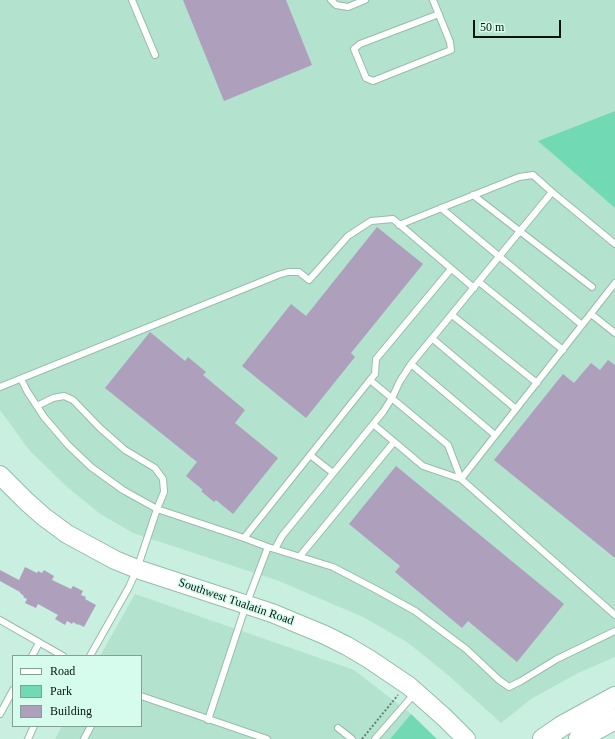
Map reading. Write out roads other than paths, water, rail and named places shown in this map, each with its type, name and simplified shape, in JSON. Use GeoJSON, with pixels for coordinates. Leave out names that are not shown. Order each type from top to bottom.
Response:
{"type":"FeatureCollection","features":[{"type":"Feature","properties":{"kind":"main road","name":"Southwest Tualatin Road"},"geometry":{"type":"LineString","coordinates":[[0,476],[30,505],[67,534],[114,560],[137,569],[272,613],[325,635],[369,659],[411,688],[466,739]]}},
{"type":"Feature","properties":{"kind":"main road"},"geometry":{"type":"LineString","coordinates":[[543,739],[568,723],[615,697]]}},
{"type":"Feature","properties":{"kind":"main road"},"geometry":{"type":"LineString","coordinates":[[579,739],[615,719]]}},
{"type":"Feature","properties":{"kind":"lane"},"geometry":{"type":"LineString","coordinates":[[132,0],[155,55]]}},
{"type":"Feature","properties":{"kind":"lane"},"geometry":{"type":"LineString","coordinates":[[330,0],[336,5],[348,7],[365,0]]}},
{"type":"Feature","properties":{"kind":"lane"},"geometry":{"type":"LineString","coordinates":[[434,0],[450,42],[451,50],[373,81],[366,78],[354,49],[360,44],[439,14]]}},
{"type":"Feature","properties":{"kind":"lane"},"geometry":{"type":"LineString","coordinates":[[399,224],[519,177],[533,175],[615,244]]}},
{"type":"Feature","properties":{"kind":"lane"},"geometry":{"type":"LineString","coordinates":[[275,549],[282,536],[383,412],[392,398],[400,380],[411,364],[552,192]]}},
{"type":"Feature","properties":{"kind":"lane"},"geometry":{"type":"LineString","coordinates":[[473,195],[592,287]]}},
{"type":"Feature","properties":{"kind":"lane"},"geometry":{"type":"LineString","coordinates":[[441,208],[582,325]]}},
{"type":"Feature","properties":{"kind":"lane"},"geometry":{"type":"LineString","coordinates":[[0,387],[278,275],[288,272],[299,272],[309,280],[348,236],[370,221],[393,219],[474,288]]}},
{"type":"Feature","properties":{"kind":"lane"},"geometry":{"type":"LineString","coordinates":[[244,538],[375,374],[376,359],[451,269]]}},
{"type":"Feature","properties":{"kind":"lane"},"geometry":{"type":"LineString","coordinates":[[479,282],[563,350]]}},
{"type":"Feature","properties":{"kind":"lane"},"geometry":{"type":"LineString","coordinates":[[461,479],[615,283]]}},
{"type":"Feature","properties":{"kind":"lane"},"geometry":{"type":"LineString","coordinates":[[591,314],[615,333]]}},
{"type":"Feature","properties":{"kind":"lane"},"geometry":{"type":"LineString","coordinates":[[452,315],[537,383]]}},
{"type":"Feature","properties":{"kind":"lane"},"geometry":{"type":"LineString","coordinates":[[432,339],[516,409]]}},
{"type":"Feature","properties":{"kind":"lane"},"geometry":{"type":"LineString","coordinates":[[411,364],[496,435]]}},
{"type":"Feature","properties":{"kind":"lane"},"geometry":{"type":"LineString","coordinates":[[21,379],[44,417],[68,445],[91,467],[123,490],[156,509],[333,568],[415,611],[466,649],[498,680],[509,687],[557,659],[615,631]]}},
{"type":"Feature","properties":{"kind":"lane"},"geometry":{"type":"LineString","coordinates":[[370,380],[448,445],[461,479]]}},
{"type":"Feature","properties":{"kind":"lane"},"geometry":{"type":"LineString","coordinates":[[37,406],[53,398],[64,396],[73,400],[100,428],[125,450],[155,468],[163,479],[164,492],[156,509],[137,569],[129,587],[91,655]]}},
{"type":"Feature","properties":{"kind":"lane"},"geometry":{"type":"LineString","coordinates":[[373,424],[423,466],[461,479],[615,614]]}},
{"type":"Feature","properties":{"kind":"lane"},"geometry":{"type":"LineString","coordinates":[[300,556],[394,442]]}},
{"type":"Feature","properties":{"kind":"lane"},"geometry":{"type":"LineString","coordinates":[[310,455],[333,473]]}},
{"type":"Feature","properties":{"kind":"lane"},"geometry":{"type":"LineString","coordinates":[[208,720],[246,605],[268,547]]}},
{"type":"Feature","properties":{"kind":"lane"},"geometry":{"type":"LineString","coordinates":[[0,620],[61,655]]}},
{"type":"Feature","properties":{"kind":"lane"},"geometry":{"type":"LineString","coordinates":[[33,655],[39,643]]}},
{"type":"Feature","properties":{"kind":"lane"},"geometry":{"type":"LineString","coordinates":[[375,739],[411,688]]}},
{"type":"Feature","properties":{"kind":"lane"},"geometry":{"type":"LineString","coordinates":[[0,714],[12,692]]}},
{"type":"Feature","properties":{"kind":"lane"},"geometry":{"type":"LineString","coordinates":[[142,696],[267,739]]}},
{"type":"Feature","properties":{"kind":"lane"},"geometry":{"type":"LineString","coordinates":[[28,739],[34,727]]}},
{"type":"Feature","properties":{"kind":"lane"},"geometry":{"type":"LineString","coordinates":[[84,739],[90,727]]}},
{"type":"Feature","properties":{"kind":"lane"},"geometry":{"type":"LineString","coordinates":[[338,728],[352,739]]}}]}
